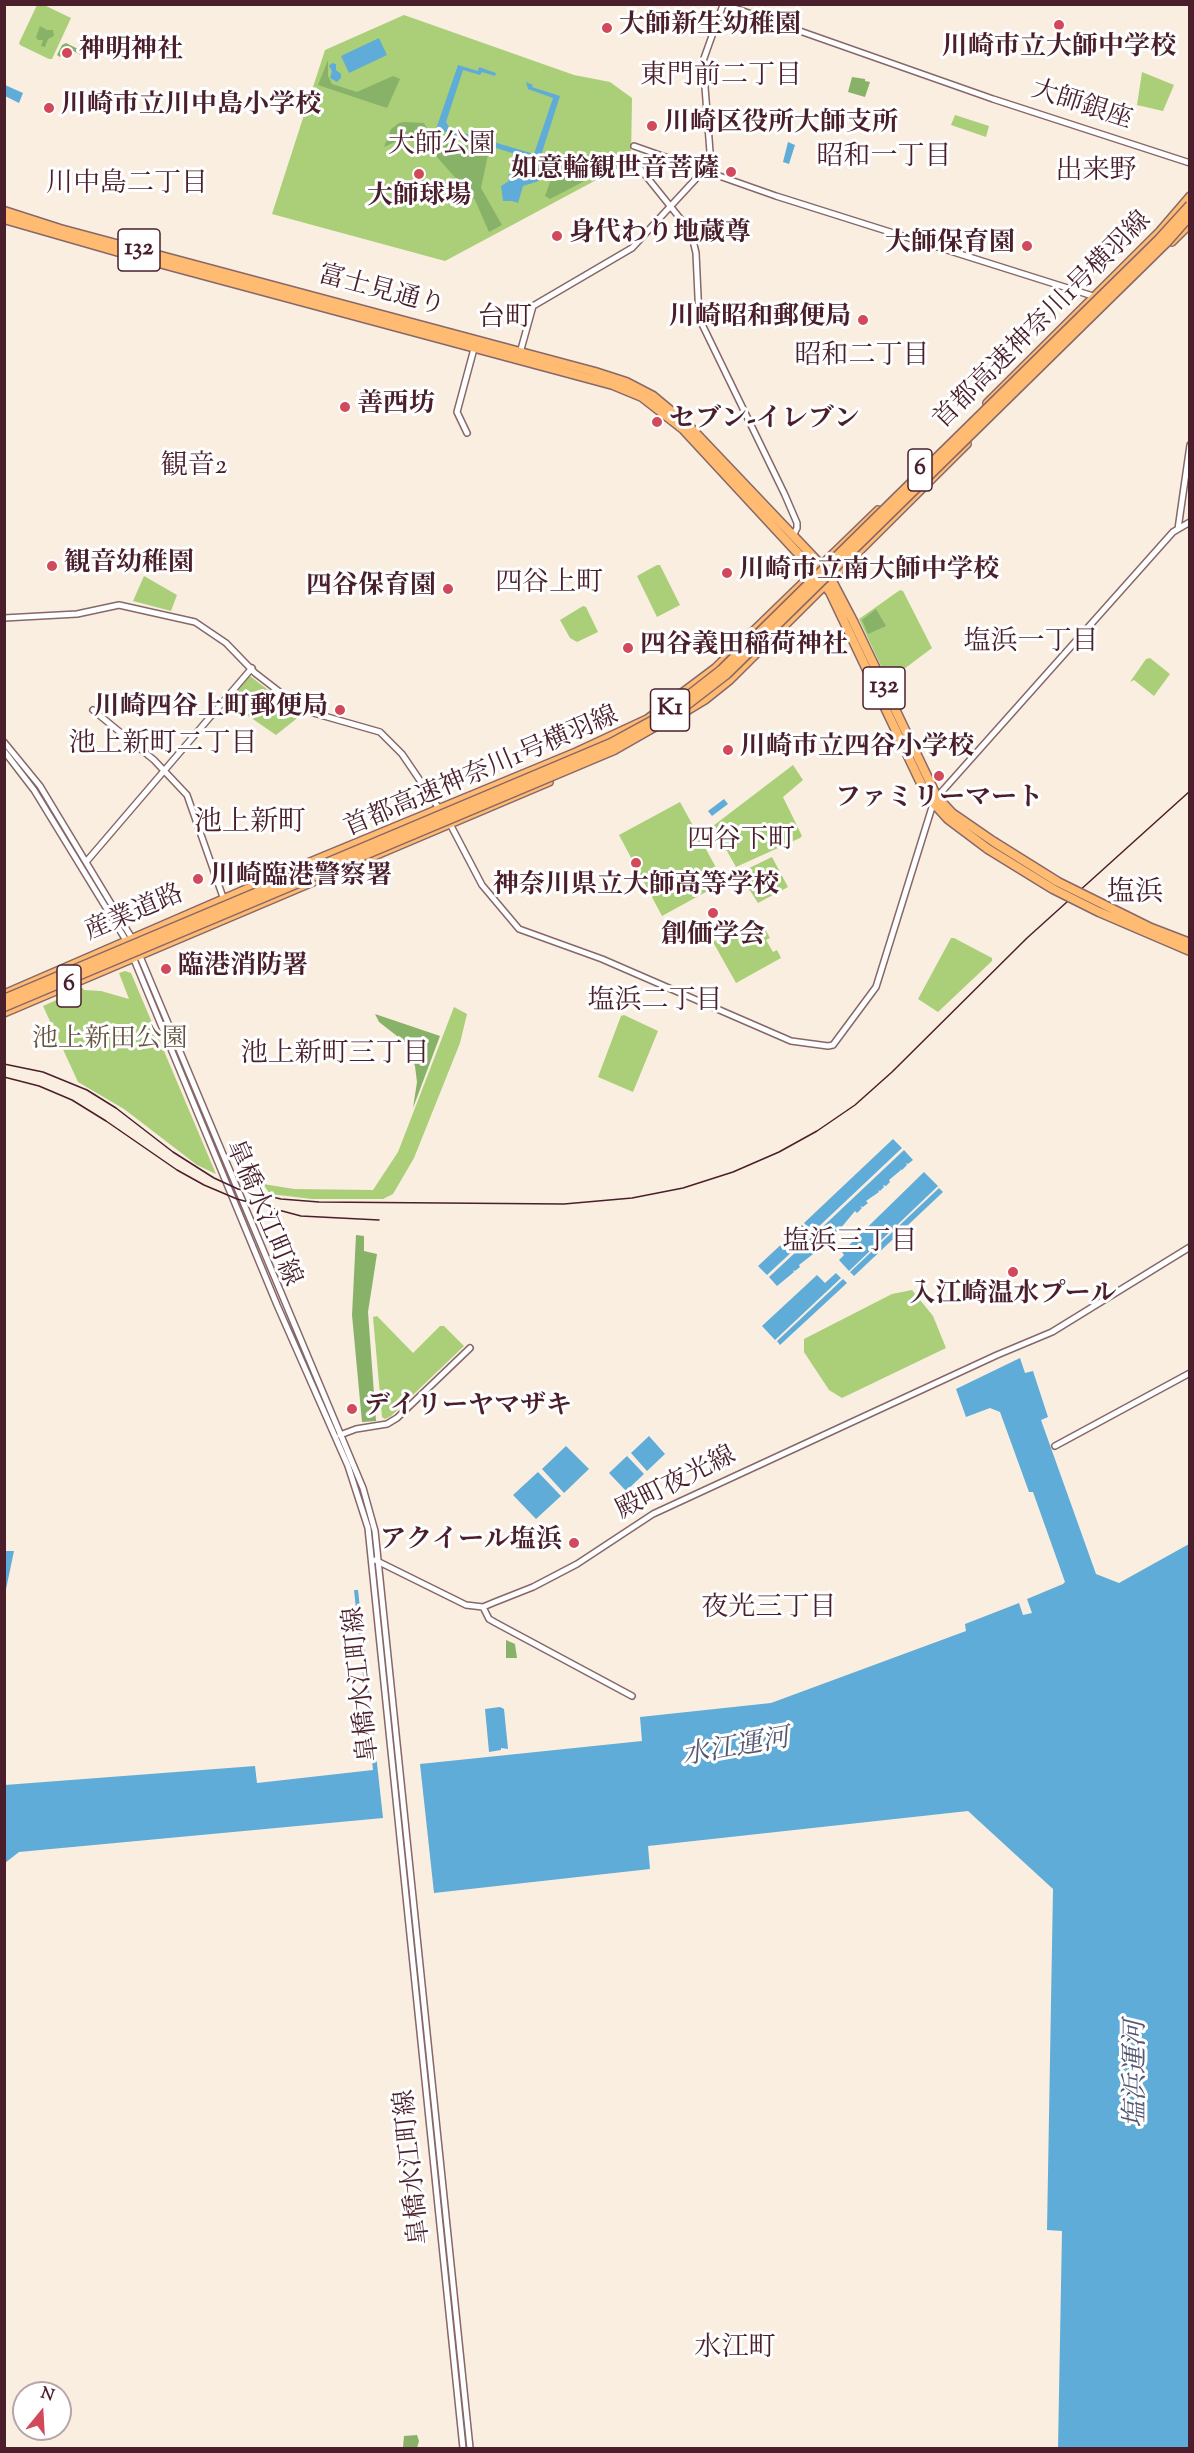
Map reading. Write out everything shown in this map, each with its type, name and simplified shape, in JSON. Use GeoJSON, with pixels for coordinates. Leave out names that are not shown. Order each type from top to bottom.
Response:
{"type":"FeatureCollection","features":[{"type":"Feature","properties":{"kind":"highway","name":"首都高速神奈川1号横羽線"},"geometry":{"type":"LineString","coordinates":[[4,999],[601,748],[666,713],[721,670],[1160,239],[1190,205]]}},
{"type":"Feature","properties":{"kind":"highway","name":"富士見通り"},"geometry":{"type":"LineString","coordinates":[[4,211],[68,231],[476,344]]}},
{"type":"Feature","properties":{"kind":"highway","name":"首都高速神奈川1号横羽線"},"geometry":{"type":"LineString","coordinates":[[4,1007],[614,750],[670,718],[701,696],[735,666],[1166,243],[1190,216]]}},
{"type":"Feature","properties":{"kind":"highway","name":"富士見通り"},"geometry":{"type":"LineString","coordinates":[[4,219],[133,256],[617,379],[653,396],[689,426],[793,536],[817,568]]}},
{"type":"Feature","properties":{"kind":"highway","name":"富士見通り"},"geometry":{"type":"LineString","coordinates":[[519,355],[627,389],[657,407],[683,429],[817,568]]}},
{"type":"Feature","properties":{"kind":"highway","name":"132"},"geometry":{"type":"LineString","coordinates":[[817,568],[828,582],[830,592],[912,767],[955,825],[1058,882],[1152,928],[1190,943]]}},
{"type":"Feature","properties":{"kind":"highway","name":"132"},"geometry":{"type":"LineString","coordinates":[[991,846],[1071,898],[1190,951]]}},
{"type":"Feature","properties":{"kind":"main road","name":"産業道路"},"geometry":{"type":"LineString","coordinates":[[4,994],[276,876],[576,752],[647,719],[715,668],[963,427],[1159,232],[1190,196]]}},
{"type":"Feature","properties":{"kind":"main road","name":"産業道路"},"geometry":{"type":"LineString","coordinates":[[4,1012],[451,825],[612,754],[705,700],[730,680],[1190,224]]}},
{"type":"Feature","properties":{"kind":"street","name":"大師銀座"},"geometry":{"type":"LineString","coordinates":[[723,5],[993,99],[1190,163]]}},
{"type":"Feature","properties":{"kind":"street"},"geometry":{"type":"LineString","coordinates":[[519,355],[533,306],[632,248],[704,170],[710,152],[703,61],[723,5]]}},
{"type":"Feature","properties":{"kind":"street"},"geometry":{"type":"LineString","coordinates":[[634,146],[776,196],[1112,302]]}},
{"type":"Feature","properties":{"kind":"street"},"geometry":{"type":"LineString","coordinates":[[634,161],[670,208],[692,232],[696,253],[699,318],[785,495],[797,523],[793,536]]}},
{"type":"Feature","properties":{"kind":"street"},"geometry":{"type":"LineString","coordinates":[[467,433],[457,412],[476,344]]}},
{"type":"Feature","properties":{"kind":"street"},"geometry":{"type":"LineString","coordinates":[[1016,373],[1024,388]]}},
{"type":"Feature","properties":{"kind":"street"},"geometry":{"type":"LineString","coordinates":[[1178,529],[1190,445]]}},
{"type":"Feature","properties":{"kind":"street"},"geometry":{"type":"LineString","coordinates":[[4,618],[77,614],[113,606],[195,622],[226,643],[303,710],[380,732],[402,754],[451,825],[482,885],[519,929],[602,959],[791,1041],[829,1046],[836,1043],[876,987],[935,800],[1097,616],[1178,529],[1190,522]]}},
{"type":"Feature","properties":{"kind":"street"},"geometry":{"type":"LineString","coordinates":[[86,862],[252,668]]}},
{"type":"Feature","properties":{"kind":"street"},"geometry":{"type":"LineString","coordinates":[[93,710],[164,770],[189,799],[224,900]]}},
{"type":"Feature","properties":{"kind":"street","name":"皐橋水江町線"},"geometry":{"type":"LineString","coordinates":[[4,742],[40,786],[130,939],[277,1305],[338,1436]]}},
{"type":"Feature","properties":{"kind":"street","name":"皐橋水江町線"},"geometry":{"type":"LineString","coordinates":[[4,751],[34,790],[130,939]]}},
{"type":"Feature","properties":{"kind":"street","name":"皐橋水江町線"},"geometry":{"type":"LineString","coordinates":[[137,957],[372,1516],[470,2448]]}},
{"type":"Feature","properties":{"kind":"street","name":"殿町夜光線"},"geometry":{"type":"LineString","coordinates":[[483,1607],[533,1587],[578,1564],[653,1514],[997,1355],[1052,1332],[1190,1247]]}},
{"type":"Feature","properties":{"kind":"street"},"geometry":{"type":"LineString","coordinates":[[338,1436],[356,1429],[387,1424],[398,1418],[470,1348]]}},
{"type":"Feature","properties":{"kind":"street"},"geometry":{"type":"LineString","coordinates":[[1055,1446],[1190,1373]]}},
{"type":"Feature","properties":{"kind":"street","name":"皐橋水江町線"},"geometry":{"type":"LineString","coordinates":[[348,1459],[364,1512],[371,1558],[463,2448]]}},
{"type":"Feature","properties":{"kind":"street"},"geometry":{"type":"LineString","coordinates":[[371,1558],[466,1605],[483,1607],[489,1619],[632,1696]]}},
{"type":"Feature","properties":{"kind":"green space"},"geometry":{"type":"Polygon","coordinates":[[[37,5],[44,5],[71,18],[52,59],[19,43],[37,5]]]}},
{"type":"Feature","properties":{"kind":"green space","name":"大師公園"},"geometry":{"type":"Polygon","coordinates":[[[404,15],[574,75],[610,82],[632,98],[631,159],[628,163],[445,261],[272,214],[325,50],[404,15]]]}},
{"type":"Feature","properties":{"kind":"green space"},"geometry":{"type":"Polygon","coordinates":[[[40,26],[53,30],[54,36],[48,39],[45,47],[41,46],[43,40],[38,40],[36,37],[40,26]]]}},
{"type":"Feature","properties":{"kind":"green space"},"geometry":{"type":"Polygon","coordinates":[[[66,43],[88,54],[86,58],[68,48],[60,57],[57,55],[62,45],[66,43]]]}},
{"type":"Feature","properties":{"kind":"green space"},"geometry":{"type":"Polygon","coordinates":[[[328,60],[328,76],[332,84],[357,92],[393,76],[400,79],[387,108],[318,85],[328,60]]]}},
{"type":"Feature","properties":{"kind":"green space"},"geometry":{"type":"Polygon","coordinates":[[[1142,72],[1174,85],[1163,111],[1137,105],[1142,72]]]}},
{"type":"Feature","properties":{"kind":"green space"},"geometry":{"type":"Polygon","coordinates":[[[852,77],[870,82],[865,97],[848,92],[852,77]]]}},
{"type":"Feature","properties":{"kind":"green space"},"geometry":{"type":"Polygon","coordinates":[[[955,115],[989,126],[986,137],[951,125],[955,115]]]}},
{"type":"Feature","properties":{"kind":"green space"},"geometry":{"type":"Polygon","coordinates":[[[404,122],[424,123],[432,138],[464,148],[467,143],[489,150],[481,188],[502,225],[489,232],[475,200],[422,140],[395,142],[384,147],[391,129],[404,122]]]}},
{"type":"Feature","properties":{"kind":"green space"},"geometry":{"type":"Polygon","coordinates":[[[560,155],[600,168],[602,172],[550,199],[545,196],[560,155]]]}},
{"type":"Feature","properties":{"kind":"green space"},"geometry":{"type":"Polygon","coordinates":[[[660,565],[680,605],[657,617],[637,576],[660,565]]]}},
{"type":"Feature","properties":{"kind":"green space"},"geometry":{"type":"Polygon","coordinates":[[[144,576],[177,595],[171,611],[133,601],[144,576]]]}},
{"type":"Feature","properties":{"kind":"green space"},"geometry":{"type":"Polygon","coordinates":[[[900,590],[903,591],[932,648],[888,681],[859,619],[900,590]]]}},
{"type":"Feature","properties":{"kind":"green space"},"geometry":{"type":"Polygon","coordinates":[[[583,606],[586,607],[598,632],[577,642],[570,638],[560,620],[583,606]]]}},
{"type":"Feature","properties":{"kind":"green space"},"geometry":{"type":"Polygon","coordinates":[[[876,609],[886,626],[868,634],[862,620],[876,609]]]}},
{"type":"Feature","properties":{"kind":"green space"},"geometry":{"type":"Polygon","coordinates":[[[1150,658],[1170,674],[1154,696],[1134,680],[1130,682],[1146,659],[1150,658]]]}},
{"type":"Feature","properties":{"kind":"green space"},"geometry":{"type":"Polygon","coordinates":[[[250,676],[299,714],[276,735],[228,702],[250,676]]]}},
{"type":"Feature","properties":{"kind":"green space"},"geometry":{"type":"Polygon","coordinates":[[[793,765],[803,780],[783,797],[802,836],[736,867],[713,826],[793,765]]]}},
{"type":"Feature","properties":{"kind":"green space"},"geometry":{"type":"Polygon","coordinates":[[[680,802],[724,882],[662,916],[619,835],[680,802]]]}},
{"type":"Feature","properties":{"kind":"green space"},"geometry":{"type":"Polygon","coordinates":[[[772,857],[788,887],[758,903],[740,875],[741,872],[772,857]]]}},
{"type":"Feature","properties":{"kind":"green space"},"geometry":{"type":"Polygon","coordinates":[[[754,919],[759,927],[763,925],[770,938],[766,940],[773,952],[777,950],[781,958],[736,983],[713,942],[754,919]]]}},
{"type":"Feature","properties":{"kind":"green space"},"geometry":{"type":"Polygon","coordinates":[[[951,938],[992,958],[992,961],[938,1012],[918,999],[951,938]]]}},
{"type":"Feature","properties":{"kind":"green space","name":"池上新田公園"},"geometry":{"type":"Polygon","coordinates":[[[125,971],[131,973],[216,1174],[197,1165],[124,1109],[78,1082],[43,1006],[83,988],[129,999],[119,973],[125,971]]]}},
{"type":"Feature","properties":{"kind":"green space"},"geometry":{"type":"Polygon","coordinates":[[[454,1007],[467,1014],[460,1043],[414,1158],[393,1194],[383,1199],[312,1199],[270,1194],[263,1184],[294,1189],[373,1190],[398,1152],[454,1007]]]}},
{"type":"Feature","properties":{"kind":"green space"},"geometry":{"type":"Polygon","coordinates":[[[375,1014],[440,1036],[413,1108],[417,1082],[415,1066],[406,1043],[379,1022],[375,1014]]]}},
{"type":"Feature","properties":{"kind":"green space"},"geometry":{"type":"Polygon","coordinates":[[[624,1015],[658,1031],[633,1092],[598,1077],[621,1016],[624,1015]]]}},
{"type":"Feature","properties":{"kind":"green space"},"geometry":{"type":"Polygon","coordinates":[[[356,1235],[364,1236],[364,1251],[377,1254],[368,1312],[376,1421],[362,1422],[352,1315],[356,1235]]]}},
{"type":"Feature","properties":{"kind":"green space"},"geometry":{"type":"Polygon","coordinates":[[[912,1290],[933,1316],[946,1348],[842,1398],[829,1390],[804,1352],[804,1339],[892,1294],[912,1290]]]}},
{"type":"Feature","properties":{"kind":"green space"},"geometry":{"type":"Polygon","coordinates":[[[377,1316],[413,1353],[440,1326],[444,1326],[464,1346],[391,1416],[385,1419],[382,1417],[373,1317],[377,1316]]]}},
{"type":"Feature","properties":{"kind":"green space"},"geometry":{"type":"Polygon","coordinates":[[[506,1640],[515,1644],[517,1658],[506,1658],[506,1640]]]}},
{"type":"Feature","properties":{"kind":"green space"},"geometry":{"type":"Polygon","coordinates":[[[417,2435],[419,2441],[417,2448],[395,2448],[403,2447],[404,2436],[417,2435]]]}},
{"type":"Feature","properties":{"kind":"water"},"geometry":{"type":"Polygon","coordinates":[[[379,38],[387,55],[349,73],[341,56],[379,38]]]}},
{"type":"Feature","properties":{"kind":"water"},"geometry":{"type":"Polygon","coordinates":[[[332,63],[336,64],[336,70],[341,74],[337,82],[330,78],[332,71],[329,66],[332,63]]]}},
{"type":"Feature","properties":{"kind":"water"},"geometry":{"type":"Polygon","coordinates":[[[458,65],[478,71],[479,67],[496,73],[495,76],[482,72],[480,75],[463,70],[446,122],[450,129],[534,154],[553,98],[528,89],[526,82],[533,85],[532,87],[560,96],[538,165],[522,160],[512,153],[436,129],[458,65]]]}},
{"type":"Feature","properties":{"kind":"water"},"geometry":{"type":"Polygon","coordinates":[[[5,85],[23,93],[19,103],[5,96],[5,85]]]}},
{"type":"Feature","properties":{"kind":"water"},"geometry":{"type":"Polygon","coordinates":[[[788,142],[795,145],[789,164],[783,162],[788,142]]]}},
{"type":"Feature","properties":{"kind":"water"},"geometry":{"type":"Polygon","coordinates":[[[521,161],[523,163],[517,170],[517,174],[530,179],[535,178],[537,167],[541,170],[539,181],[523,186],[518,203],[503,201],[501,186],[509,181],[508,176],[521,161]]]}},
{"type":"Feature","properties":{"kind":"water"},"geometry":{"type":"Polygon","coordinates":[[[724,799],[728,804],[712,816],[708,811],[724,799]]]}},
{"type":"Feature","properties":{"kind":"water"},"geometry":{"type":"Polygon","coordinates":[[[893,1139],[902,1148],[813,1232],[804,1223],[893,1139]]]}},
{"type":"Feature","properties":{"kind":"water"},"geometry":{"type":"Polygon","coordinates":[[[904,1150],[913,1160],[906,1163],[907,1165],[889,1180],[886,1186],[883,1185],[880,1191],[878,1190],[879,1192],[866,1201],[868,1203],[863,1207],[860,1206],[862,1208],[857,1213],[855,1211],[840,1229],[838,1227],[839,1230],[822,1243],[814,1235],[904,1150]]]}},
{"type":"Feature","properties":{"kind":"water"},"geometry":{"type":"Polygon","coordinates":[[[924,1172],[938,1186],[849,1271],[839,1260],[844,1255],[842,1252],[924,1172]]]}},
{"type":"Feature","properties":{"kind":"water"},"geometry":{"type":"Polygon","coordinates":[[[939,1188],[943,1192],[854,1276],[850,1272],[939,1188]]]}},
{"type":"Feature","properties":{"kind":"water"},"geometry":{"type":"Polygon","coordinates":[[[802,1225],[811,1234],[767,1275],[758,1266],[802,1225]]]}},
{"type":"Feature","properties":{"kind":"water"},"geometry":{"type":"Polygon","coordinates":[[[813,1236],[822,1246],[777,1286],[769,1277],[813,1236]]]}},
{"type":"Feature","properties":{"kind":"water"},"geometry":{"type":"Polygon","coordinates":[[[836,1273],[841,1278],[775,1340],[762,1326],[817,1275],[825,1283],[836,1273]]]}},
{"type":"Feature","properties":{"kind":"water"},"geometry":{"type":"Polygon","coordinates":[[[843,1279],[847,1283],[780,1345],[777,1341],[843,1279]]]}},
{"type":"Feature","properties":{"kind":"water"},"geometry":{"type":"Polygon","coordinates":[[[1020,1358],[1025,1373],[1033,1371],[1048,1417],[1041,1420],[1096,1574],[1119,1583],[1189,1544],[1189,2448],[1058,2448],[1062,2231],[1047,2230],[1053,1889],[968,1811],[648,1846],[650,1869],[434,1893],[420,1764],[642,1741],[640,1717],[771,1703],[966,1631],[965,1624],[1019,1603],[1023,1615],[1032,1613],[1027,1599],[1065,1582],[1033,1492],[1029,1492],[1000,1412],[990,1408],[966,1417],[956,1389],[1020,1358]]]}},
{"type":"Feature","properties":{"kind":"water"},"geometry":{"type":"Polygon","coordinates":[[[649,1436],[665,1454],[647,1471],[631,1453],[649,1436]]]}},
{"type":"Feature","properties":{"kind":"water"},"geometry":{"type":"Polygon","coordinates":[[[566,1446],[589,1469],[564,1493],[542,1469],[566,1446]]]}},
{"type":"Feature","properties":{"kind":"water"},"geometry":{"type":"Polygon","coordinates":[[[627,1456],[644,1474],[626,1491],[609,1473],[627,1456]]]}},
{"type":"Feature","properties":{"kind":"water"},"geometry":{"type":"Polygon","coordinates":[[[538,1472],[561,1496],[536,1519],[513,1495],[538,1472]]]}},
{"type":"Feature","properties":{"kind":"water"},"geometry":{"type":"Polygon","coordinates":[[[4,1551],[14,1551],[5,1594],[4,1551]]]}},
{"type":"Feature","properties":{"kind":"water"},"geometry":{"type":"Polygon","coordinates":[[[354,1590],[358,1590],[383,1818],[19,1852],[5,1863],[5,1785],[255,1766],[257,1783],[373,1770],[354,1590]]]}},
{"type":"Feature","properties":{"kind":"water"},"geometry":{"type":"Polygon","coordinates":[[[500,1707],[504,1709],[508,1749],[501,1748],[501,1750],[489,1752],[485,1709],[500,1707]]]}},
{"type":"Feature","properties":{"kind":"railway"},"geometry":{"type":"LineString","coordinates":[[4,1064],[43,1072],[87,1090],[116,1108],[173,1152],[214,1178],[238,1189],[281,1199],[319,1202],[564,1204],[632,1198],[683,1188],[733,1172],[779,1152],[817,1131],[855,1105],[892,1072],[1027,938],[1190,791]]}},
{"type":"Feature","properties":{"kind":"railway"},"geometry":{"type":"LineString","coordinates":[[4,1077],[39,1086],[72,1100],[177,1170],[237,1199],[301,1216],[379,1220]]}},
{"type":"Feature","properties":{"kind":"place","name":"川崎市立大師中学校"},"geometry":{"type":"Point","coordinates":[1059,25]}},
{"type":"Feature","properties":{"kind":"place","name":"大師新生幼稚園"},"geometry":{"type":"Point","coordinates":[607,28]}},
{"type":"Feature","properties":{"kind":"place","name":"神明神社"},"geometry":{"type":"Point","coordinates":[67,53]}},
{"type":"Feature","properties":{"kind":"place","name":"川崎市立川中島小学校"},"geometry":{"type":"Point","coordinates":[49,108]}},
{"type":"Feature","properties":{"kind":"place","name":"川崎区役所大師支所"},"geometry":{"type":"Point","coordinates":[652,126]}},
{"type":"Feature","properties":{"kind":"place","name":"如意輪観世音菩薩"},"geometry":{"type":"Point","coordinates":[731,172]}},
{"type":"Feature","properties":{"kind":"place","name":"大師球場"},"geometry":{"type":"Point","coordinates":[419,174]}},
{"type":"Feature","properties":{"kind":"place","name":"身代わり地蔵尊"},"geometry":{"type":"Point","coordinates":[557,236]}},
{"type":"Feature","properties":{"kind":"place","name":"大師保育園"},"geometry":{"type":"Point","coordinates":[1027,246]}},
{"type":"Feature","properties":{"kind":"place","name":"川崎昭和郵便局"},"geometry":{"type":"Point","coordinates":[863,320]}},
{"type":"Feature","properties":{"kind":"place","name":"善西坊"},"geometry":{"type":"Point","coordinates":[345,407]}},
{"type":"Feature","properties":{"kind":"place","name":"セブン-イレブン"},"geometry":{"type":"Point","coordinates":[657,422]}},
{"type":"Feature","properties":{"kind":"place","name":"観音幼稚園"},"geometry":{"type":"Point","coordinates":[52,566]}},
{"type":"Feature","properties":{"kind":"place","name":"川崎市立南大師中学校"},"geometry":{"type":"Point","coordinates":[727,573]}},
{"type":"Feature","properties":{"kind":"place","name":"四谷保育園"},"geometry":{"type":"Point","coordinates":[448,589]}},
{"type":"Feature","properties":{"kind":"place","name":"四谷義田稲荷神社"},"geometry":{"type":"Point","coordinates":[628,648]}},
{"type":"Feature","properties":{"kind":"place","name":"川崎四谷上町郵便局"},"geometry":{"type":"Point","coordinates":[340,710]}},
{"type":"Feature","properties":{"kind":"place","name":"川崎市立四谷小学校"},"geometry":{"type":"Point","coordinates":[728,750]}},
{"type":"Feature","properties":{"kind":"place","name":"ファミリーマート"},"geometry":{"type":"Point","coordinates":[939,776]}},
{"type":"Feature","properties":{"kind":"place","name":"神奈川県立大師高等学校"},"geometry":{"type":"Point","coordinates":[636,863]}},
{"type":"Feature","properties":{"kind":"place","name":"川崎臨港警察署"},"geometry":{"type":"Point","coordinates":[198,879]}},
{"type":"Feature","properties":{"kind":"place","name":"創価学会"},"geometry":{"type":"Point","coordinates":[713,913]}},
{"type":"Feature","properties":{"kind":"place","name":"臨港消防署"},"geometry":{"type":"Point","coordinates":[166,969]}},
{"type":"Feature","properties":{"kind":"place","name":"入江崎温水プール"},"geometry":{"type":"Point","coordinates":[1013,1272]}},
{"type":"Feature","properties":{"kind":"place","name":"デイリーヤマザキ"},"geometry":{"type":"Point","coordinates":[352,1409]}},
{"type":"Feature","properties":{"kind":"place","name":"アクイール塩浜"},"geometry":{"type":"Point","coordinates":[574,1543]}},
{"type":"Feature","properties":{"kind":"district","name":"東門前二丁目"},"geometry":{"type":"Point","coordinates":[721,78]}},
{"type":"Feature","properties":{"kind":"district","name":"大師公園"},"geometry":{"type":"Point","coordinates":[442,147]}},
{"type":"Feature","properties":{"kind":"district","name":"昭和一丁目"},"geometry":{"type":"Point","coordinates":[884,159]}},
{"type":"Feature","properties":{"kind":"district","name":"出来野"},"geometry":{"type":"Point","coordinates":[1096,173]}},
{"type":"Feature","properties":{"kind":"district","name":"川中島二丁目"},"geometry":{"type":"Point","coordinates":[127,186]}},
{"type":"Feature","properties":{"kind":"district","name":"台町"},"geometry":{"type":"Point","coordinates":[505,320]}},
{"type":"Feature","properties":{"kind":"district","name":"昭和二丁目"},"geometry":{"type":"Point","coordinates":[862,358]}},
{"type":"Feature","properties":{"kind":"district","name":"観音2"},"geometry":{"type":"Point","coordinates":[194,468]}},
{"type":"Feature","properties":{"kind":"district","name":"四谷上町"},"geometry":{"type":"Point","coordinates":[549,585]}},
{"type":"Feature","properties":{"kind":"district","name":"塩浜一丁目"},"geometry":{"type":"Point","coordinates":[1031,644]}},
{"type":"Feature","properties":{"kind":"district","name":"池上新町二丁目"},"geometry":{"type":"Point","coordinates":[163,746]}},
{"type":"Feature","properties":{"kind":"district","name":"池上新町"},"geometry":{"type":"Point","coordinates":[250,825]}},
{"type":"Feature","properties":{"kind":"district","name":"四谷下町"},"geometry":{"type":"Point","coordinates":[741,842]}},
{"type":"Feature","properties":{"kind":"district","name":"塩浜"},"geometry":{"type":"Point","coordinates":[1135,895]}},
{"type":"Feature","properties":{"kind":"district","name":"塩浜二丁目"},"geometry":{"type":"Point","coordinates":[655,1003]}},
{"type":"Feature","properties":{"kind":"district","name":"池上新町三丁目"},"geometry":{"type":"Point","coordinates":[335,1056]}},
{"type":"Feature","properties":{"kind":"district","name":"塩浜三丁目"},"geometry":{"type":"Point","coordinates":[850,1244]}},
{"type":"Feature","properties":{"kind":"district","name":"夜光三丁目"},"geometry":{"type":"Point","coordinates":[769,1610]}},
{"type":"Feature","properties":{"kind":"district","name":"水江町"},"geometry":{"type":"Point","coordinates":[735,2350]}},
{"type":"Feature","properties":{"kind":"water label","name":"水江運河"},"geometry":{"type":"Point","coordinates":[736,1750]}},
{"type":"Feature","properties":{"kind":"water label","name":"塩浜運河"},"geometry":{"type":"Point","coordinates":[1138,2074]}}]}
